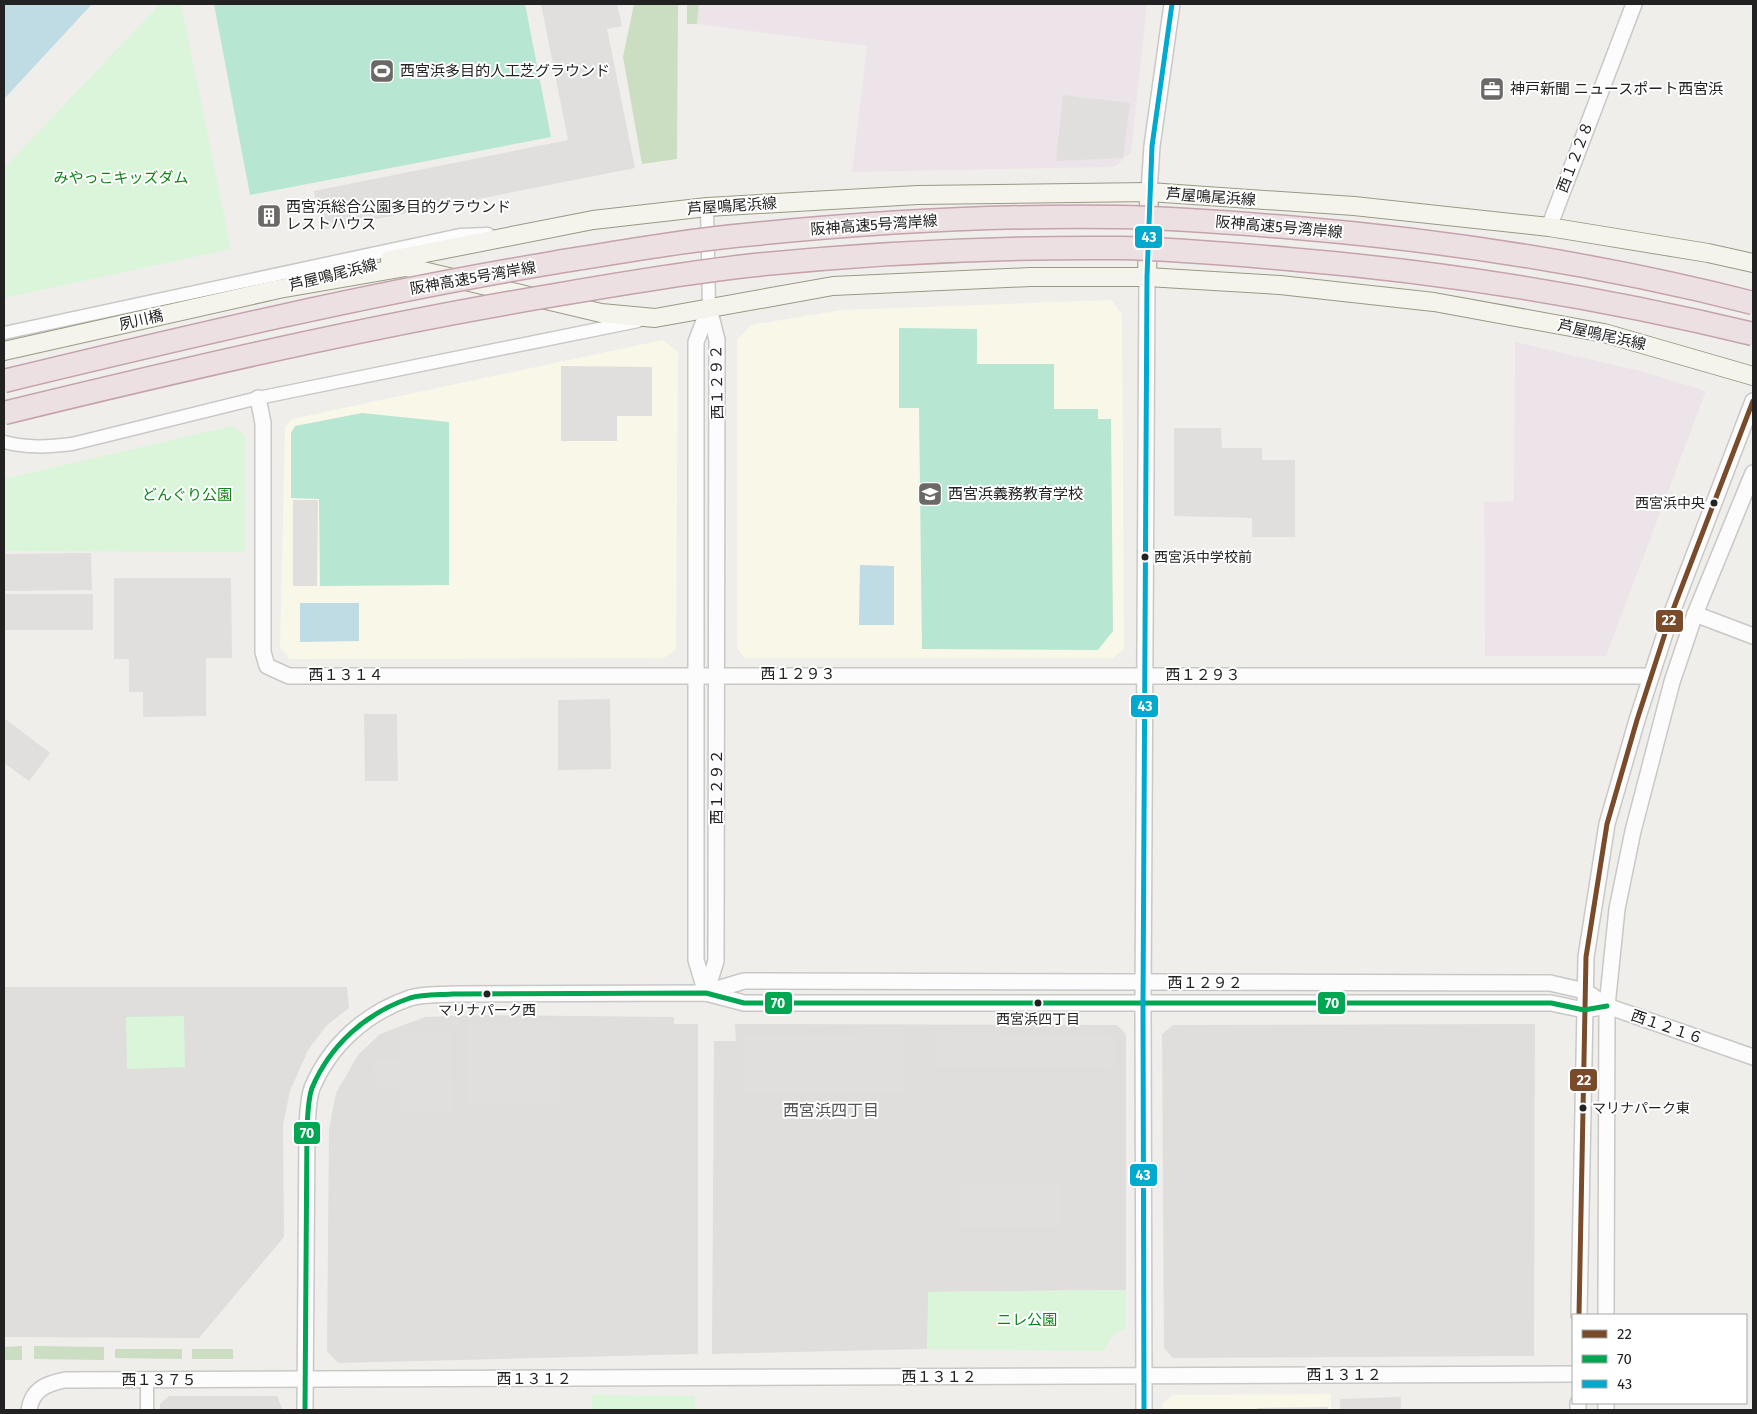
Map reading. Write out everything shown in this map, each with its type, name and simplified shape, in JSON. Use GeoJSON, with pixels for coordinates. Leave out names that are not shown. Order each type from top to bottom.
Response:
{"type":"FeatureCollection","features":[{"type":"Feature","properties":{"kind":"highway","name":"阪神高速5号湾岸線"},"geometry":{"type":"LineString","coordinates":[[4,381],[197,334],[343,302],[491,273],[623,251],[750,234],[877,224],[1009,217],[1123,217],[1236,223],[1358,233],[1474,248],[1587,267],[1753,303]]}},
{"type":"Feature","properties":{"kind":"highway","name":"阪神高速5号湾岸線"},"geometry":{"type":"LineString","coordinates":[[4,413],[206,364],[341,335],[629,282],[763,265],[881,255],[1004,249],[1122,248],[1238,254],[1351,264],[1468,279],[1585,298],[1753,334]]}},
{"type":"Feature","properties":{"kind":"main road","name":"芦屋鳴尾浜線"},"geometry":{"type":"LineString","coordinates":[[279,289],[328,273],[593,220],[707,207],[918,195],[1149,192],[1354,206],[1548,227],[1708,253],[1753,263]]}},
{"type":"Feature","properties":{"kind":"main road"},"geometry":{"type":"LineString","coordinates":[[1147,277],[1149,192]]}},
{"type":"Feature","properties":{"kind":"main road","name":"芦屋鳴尾浜線"},"geometry":{"type":"LineString","coordinates":[[279,289],[406,266],[601,313],[655,318],[833,286],[1030,277],[1147,277],[1280,285],[1434,302],[1604,333],[1753,376]]}},
{"type":"Feature","properties":{"kind":"main road","name":"夙川橋"},"geometry":{"type":"LineString","coordinates":[[4,351],[279,289]]}},
{"type":"Feature","properties":{"kind":"street"},"geometry":{"type":"LineString","coordinates":[[1149,192],[1152,146],[1172,4]]}},
{"type":"Feature","properties":{"kind":"street","name":"西１２２８"},"geometry":{"type":"LineString","coordinates":[[1548,227],[1634,4]]}},
{"type":"Feature","properties":{"kind":"street"},"geometry":{"type":"LineString","coordinates":[[707,207],[709,308]]}},
{"type":"Feature","properties":{"kind":"street"},"geometry":{"type":"LineString","coordinates":[[4,333],[460,235],[522,233]]}},
{"type":"Feature","properties":{"kind":"street"},"geometry":{"type":"LineString","coordinates":[[1144,1410],[1143,982],[1147,277]]}},
{"type":"Feature","properties":{"kind":"street","name":"西１２９２"},"geometry":{"type":"LineString","coordinates":[[706,993],[716,961],[717,340],[709,308]]}},
{"type":"Feature","properties":{"kind":"street","name":"西１２９２"},"geometry":{"type":"LineString","coordinates":[[706,993],[696,960],[696,342],[709,308]]}},
{"type":"Feature","properties":{"kind":"street"},"geometry":{"type":"LineString","coordinates":[[4,442],[21,446],[42,447],[72,444],[258,398],[552,337],[655,318]]}},
{"type":"Feature","properties":{"kind":"street","name":"西１３１４"},"geometry":{"type":"LineString","coordinates":[[258,398],[263,423],[263,652],[267,666],[290,676],[696,674]]}},
{"type":"Feature","properties":{"kind":"street"},"geometry":{"type":"LineString","coordinates":[[1579,1314],[1586,957],[1590,922],[1607,824],[1650,676],[1687,569],[1753,401]]}},
{"type":"Feature","properties":{"kind":"street"},"geometry":{"type":"LineString","coordinates":[[1606,1314],[1607,1006],[1617,909],[1633,830],[1672,682],[1694,614],[1753,473]]}},
{"type":"Feature","properties":{"kind":"street"},"geometry":{"type":"LineString","coordinates":[[1694,614],[1753,636]]}},
{"type":"Feature","properties":{"kind":"street","name":"西１２９３"},"geometry":{"type":"LineString","coordinates":[[696,674],[1650,676]]}},
{"type":"Feature","properties":{"kind":"street","name":"西１２９２"},"geometry":{"type":"LineString","coordinates":[[706,993],[744,981],[1550,983],[1585,991]]}},
{"type":"Feature","properties":{"kind":"street","name":"西１２１６"},"geometry":{"type":"LineString","coordinates":[[1585,991],[1607,1006],[1753,1057]]}},
{"type":"Feature","properties":{"kind":"street"},"geometry":{"type":"LineString","coordinates":[[305,1410],[307,1126],[312,1090],[328,1058],[351,1031],[379,1011],[412,998],[452,994],[706,993]]}},
{"type":"Feature","properties":{"kind":"street","name":"西１２９２"},"geometry":{"type":"LineString","coordinates":[[706,993],[744,1003],[1551,1003],[1584,1010],[1607,1006]]}},
{"type":"Feature","properties":{"kind":"street","name":"西１３１２"},"geometry":{"type":"LineString","coordinates":[[305,1381],[1572,1374]]}},
{"type":"Feature","properties":{"kind":"street"},"geometry":{"type":"LineString","coordinates":[[147,1379],[147,1410]]}},
{"type":"Feature","properties":{"kind":"street","name":"西１３７５"},"geometry":{"type":"LineString","coordinates":[[29,1410],[31,1400],[37,1390],[49,1383],[64,1380],[305,1381]]}},
{"type":"Feature","properties":{"kind":"shaded area"},"geometry":{"type":"Polygon","coordinates":[[[541,4],[617,4],[622,26],[607,29],[635,168],[321,230],[314,191],[568,140],[541,4]]]}},
{"type":"Feature","properties":{"kind":"shaded area"},"geometry":{"type":"Polygon","coordinates":[[[699,4],[1147,4],[1131,153],[1114,167],[852,172],[867,46],[697,24],[699,4]]]}},
{"type":"Feature","properties":{"kind":"shaded area"},"geometry":{"type":"Polygon","coordinates":[[[1063,95],[1130,103],[1123,158],[1056,161],[1063,95]]]}},
{"type":"Feature","properties":{"kind":"shaded area","name":"西宮浜義務教育学校"},"geometry":{"type":"Polygon","coordinates":[[[1111,300],[1122,314],[1124,649],[1113,658],[744,658],[737,648],[737,340],[751,325],[842,310],[1111,300]]]}},
{"type":"Feature","properties":{"kind":"shaded area"},"geometry":{"type":"Polygon","coordinates":[[[663,340],[678,352],[676,649],[664,658],[290,659],[280,648],[285,427],[292,419],[663,340]]]}},
{"type":"Feature","properties":{"kind":"shaded area"},"geometry":{"type":"Polygon","coordinates":[[[1515,342],[1644,372],[1706,391],[1606,656],[1485,656],[1484,502],[1514,501],[1515,342]]]}},
{"type":"Feature","properties":{"kind":"shaded area"},"geometry":{"type":"Polygon","coordinates":[[[561,366],[652,367],[652,416],[617,416],[617,441],[561,441],[561,366]]]}},
{"type":"Feature","properties":{"kind":"shaded area"},"geometry":{"type":"Polygon","coordinates":[[[1174,428],[1221,428],[1222,448],[1262,448],[1262,460],[1295,460],[1295,537],[1252,537],[1252,518],[1174,516],[1174,428]]]}},
{"type":"Feature","properties":{"kind":"shaded area"},"geometry":{"type":"Polygon","coordinates":[[[293,500],[318,500],[317,586],[293,586],[293,500]]]}},
{"type":"Feature","properties":{"kind":"shaded area"},"geometry":{"type":"Polygon","coordinates":[[[91,553],[92,590],[4,591],[4,554],[91,553]]]}},
{"type":"Feature","properties":{"kind":"shaded area"},"geometry":{"type":"Polygon","coordinates":[[[114,578],[231,578],[232,658],[206,658],[206,716],[143,717],[143,692],[129,692],[129,659],[114,659],[114,578]]]}},
{"type":"Feature","properties":{"kind":"shaded area"},"geometry":{"type":"Polygon","coordinates":[[[4,594],[93,594],[93,630],[4,630],[4,594]]]}},
{"type":"Feature","properties":{"kind":"shaded area"},"geometry":{"type":"Polygon","coordinates":[[[610,699],[611,769],[558,770],[558,700],[610,699]]]}},
{"type":"Feature","properties":{"kind":"shaded area"},"geometry":{"type":"Polygon","coordinates":[[[364,714],[397,714],[398,781],[365,781],[364,714]]]}},
{"type":"Feature","properties":{"kind":"shaded area"},"geometry":{"type":"Polygon","coordinates":[[[4,718],[50,753],[29,781],[4,763],[4,718]]]}},
{"type":"Feature","properties":{"kind":"shaded area"},"geometry":{"type":"Polygon","coordinates":[[[4,987],[347,987],[349,1008],[327,1025],[308,1050],[290,1091],[283,1125],[284,1237],[199,1338],[4,1337],[4,987]]]}},
{"type":"Feature","properties":{"kind":"shaded area"},"geometry":{"type":"Polygon","coordinates":[[[476,1015],[674,1017],[674,1024],[698,1024],[698,1354],[338,1363],[327,1351],[329,1129],[336,1093],[358,1055],[380,1034],[425,1017],[476,1015]]]}},
{"type":"Feature","properties":{"kind":"shaded area"},"geometry":{"type":"Polygon","coordinates":[[[559,1021],[560,1105],[468,1105],[468,1022],[559,1021]]]}},
{"type":"Feature","properties":{"kind":"shaded area"},"geometry":{"type":"Polygon","coordinates":[[[735,1024],[1117,1025],[1126,1034],[1126,1290],[929,1292],[927,1349],[712,1354],[714,1041],[736,1041],[735,1024]]]}},
{"type":"Feature","properties":{"kind":"shaded area"},"geometry":{"type":"Polygon","coordinates":[[[1535,1024],[1534,1356],[1173,1358],[1164,1348],[1162,1034],[1173,1025],[1535,1024]]]}},
{"type":"Feature","properties":{"kind":"shaded area"},"geometry":{"type":"Polygon","coordinates":[[[451,1032],[453,1112],[401,1113],[401,1086],[374,1086],[373,1060],[400,1060],[399,1033],[451,1032]]]}},
{"type":"Feature","properties":{"kind":"shaded area"},"geometry":{"type":"Polygon","coordinates":[[[905,1034],[905,1092],[744,1092],[744,1035],[905,1034]]]}},
{"type":"Feature","properties":{"kind":"shaded area"},"geometry":{"type":"Polygon","coordinates":[[[936,1034],[1115,1035],[1115,1068],[936,1067],[936,1034]]]}},
{"type":"Feature","properties":{"kind":"shaded area"},"geometry":{"type":"Polygon","coordinates":[[[959,1183],[1061,1184],[1060,1227],[959,1227],[959,1183]]]}},
{"type":"Feature","properties":{"kind":"shaded area"},"geometry":{"type":"Polygon","coordinates":[[[1331,1394],[1331,1410],[1162,1410],[1162,1404],[1173,1395],[1331,1394]]]}},
{"type":"Feature","properties":{"kind":"shaded area"},"geometry":{"type":"Polygon","coordinates":[[[169,1396],[277,1396],[283,1410],[160,1410],[160,1404],[169,1396]]]}},
{"type":"Feature","properties":{"kind":"shaded area"},"geometry":{"type":"Polygon","coordinates":[[[1401,1397],[1401,1410],[1340,1410],[1340,1399],[1401,1397]]]}},
{"type":"Feature","properties":{"kind":"shaded area"},"geometry":{"type":"Polygon","coordinates":[[[1328,1407],[1328,1410],[1257,1410],[1257,1408],[1328,1407]]]}},
{"type":"Feature","properties":{"kind":"green space","name":"みやっこキッズダム"},"geometry":{"type":"Polygon","coordinates":[[[160,4],[181,4],[231,249],[4,298],[4,168],[160,4]]]}},
{"type":"Feature","properties":{"kind":"green space","name":"西宮浜多目的人工芝グラウンド"},"geometry":{"type":"Polygon","coordinates":[[[214,4],[525,4],[551,137],[250,195],[214,4]]]}},
{"type":"Feature","properties":{"kind":"green space"},"geometry":{"type":"Polygon","coordinates":[[[634,4],[678,4],[677,159],[642,164],[623,57],[634,4]]]}},
{"type":"Feature","properties":{"kind":"green space"},"geometry":{"type":"Polygon","coordinates":[[[687,4],[699,4],[697,24],[687,24],[687,4]]]}},
{"type":"Feature","properties":{"kind":"green space"},"geometry":{"type":"Polygon","coordinates":[[[899,328],[977,329],[977,364],[1054,364],[1054,409],[1098,409],[1098,419],[1111,419],[1113,631],[1098,650],[922,649],[919,408],[899,408],[899,328]]]}},
{"type":"Feature","properties":{"kind":"green space"},"geometry":{"type":"Polygon","coordinates":[[[362,413],[449,422],[449,585],[320,586],[319,499],[291,498],[291,433],[295,426],[362,413]]]}},
{"type":"Feature","properties":{"kind":"green space","name":"どんぐり公園"},"geometry":{"type":"Polygon","coordinates":[[[232,426],[245,435],[245,552],[4,551],[4,479],[232,426]]]}},
{"type":"Feature","properties":{"kind":"green space"},"geometry":{"type":"Polygon","coordinates":[[[184,1016],[185,1067],[127,1069],[126,1017],[184,1016]]]}},
{"type":"Feature","properties":{"kind":"green space","name":"ニレ公園"},"geometry":{"type":"Polygon","coordinates":[[[1126,1290],[1126,1329],[1118,1332],[1110,1339],[1104,1351],[927,1349],[928,1292],[1126,1290]]]}},
{"type":"Feature","properties":{"kind":"green space"},"geometry":{"type":"Polygon","coordinates":[[[22,1346],[22,1360],[4,1360],[4,1347],[22,1346]]]}},
{"type":"Feature","properties":{"kind":"green space"},"geometry":{"type":"Polygon","coordinates":[[[34,1346],[104,1347],[104,1360],[34,1359],[34,1346]]]}},
{"type":"Feature","properties":{"kind":"green space"},"geometry":{"type":"Polygon","coordinates":[[[115,1349],[182,1349],[182,1359],[115,1358],[115,1349]]]}},
{"type":"Feature","properties":{"kind":"green space"},"geometry":{"type":"Polygon","coordinates":[[[192,1349],[233,1349],[233,1359],[192,1359],[192,1349]]]}},
{"type":"Feature","properties":{"kind":"green space"},"geometry":{"type":"Polygon","coordinates":[[[592,1395],[695,1396],[695,1410],[592,1410],[592,1395]]]}},
{"type":"Feature","properties":{"kind":"water"},"geometry":{"type":"Polygon","coordinates":[[[4,4],[92,4],[4,99],[4,4]]]}},
{"type":"Feature","properties":{"kind":"water"},"geometry":{"type":"Polygon","coordinates":[[[860,565],[894,566],[894,625],[859,625],[860,565]]]}},
{"type":"Feature","properties":{"kind":"water"},"geometry":{"type":"Polygon","coordinates":[[[300,603],[359,603],[359,641],[300,642],[300,603]]]}},
{"type":"Feature","properties":{"kind":"transit line","name":"43"},"geometry":{"type":"LineString","coordinates":[[1144,1410],[1143,1003],[1147,277],[1152,146],[1172,4]]}},
{"type":"Feature","properties":{"kind":"transit line","name":"22"},"geometry":{"type":"LineString","coordinates":[[1579,1314],[1586,957],[1607,824],[1637,720],[1671,615],[1753,401]]}},
{"type":"Feature","properties":{"kind":"transit line","name":"70"},"geometry":{"type":"LineString","coordinates":[[305,1410],[307,1126],[312,1088],[329,1058],[351,1032],[379,1012],[410,998],[452,994],[706,993],[744,1003],[1551,1003],[1584,1010],[1607,1006]]}},
{"type":"Feature","properties":{"kind":"place","name":"西宮浜多目的人工芝グラウンド"},"geometry":{"type":"Point","coordinates":[382,71]}},
{"type":"Feature","properties":{"kind":"place","name":"神戸新聞 ニュースポート西宮浜"},"geometry":{"type":"Point","coordinates":[1492,89]}},
{"type":"Feature","properties":{"kind":"place","name":"西宮浜総合公園多目的グラウンド レストハウス"},"geometry":{"type":"Point","coordinates":[269,216]}},
{"type":"Feature","properties":{"kind":"place","name":"西宮浜義務教育学校"},"geometry":{"type":"Point","coordinates":[930,494]}},
{"type":"Feature","properties":{"kind":"place","name":"西宮浜中央"},"geometry":{"type":"Point","coordinates":[1714,503]}},
{"type":"Feature","properties":{"kind":"place","name":"西宮浜中学校前"},"geometry":{"type":"Point","coordinates":[1145,557]}},
{"type":"Feature","properties":{"kind":"place","name":"マリナパーク西"},"geometry":{"type":"Point","coordinates":[487,994]}},
{"type":"Feature","properties":{"kind":"place","name":"西宮浜四丁目"},"geometry":{"type":"Point","coordinates":[1038,1003]}},
{"type":"Feature","properties":{"kind":"place","name":"マリナパーク東"},"geometry":{"type":"Point","coordinates":[1583,1108]}},
{"type":"Feature","properties":{"kind":"district","name":"西宮浜四丁目"},"geometry":{"type":"Point","coordinates":[831,1110]}}]}
